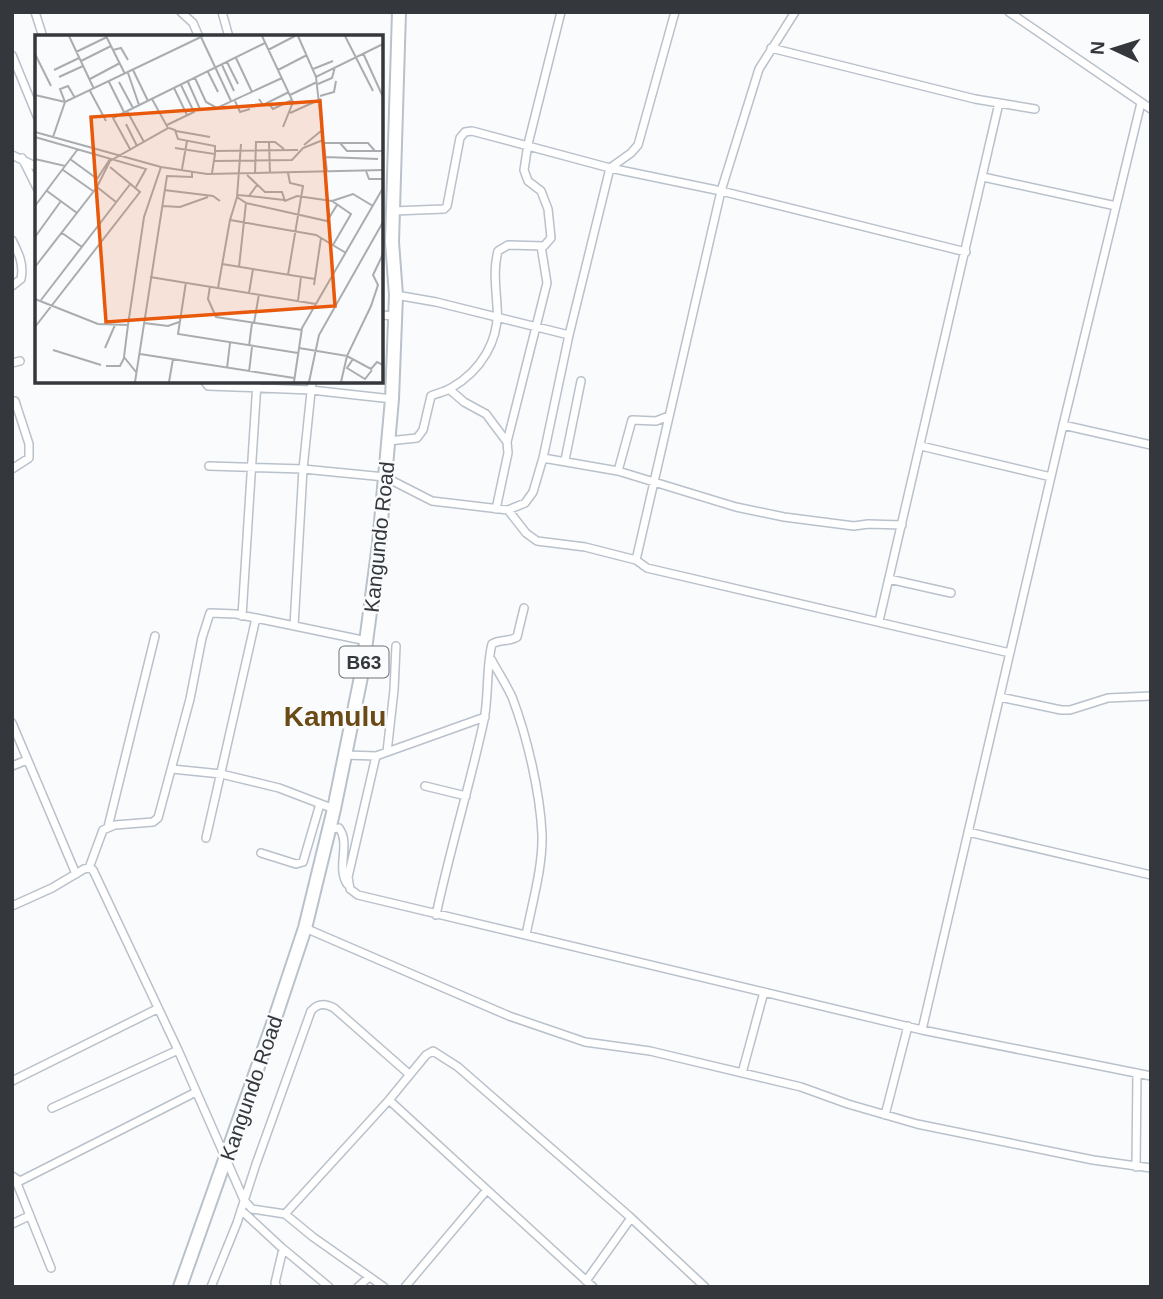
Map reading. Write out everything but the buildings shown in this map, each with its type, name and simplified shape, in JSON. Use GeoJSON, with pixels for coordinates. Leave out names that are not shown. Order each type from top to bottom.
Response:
{"type":"FeatureCollection","features":[{"type":"Feature","properties":{"kind":"highway","name":"Kangundo Road"},"geometry":{"type":"LineString","coordinates":[[180,1287],[305,928],[334,808],[367,641],[392,399],[388,316],[396,295],[387,242],[393,211],[400,12]]}},
{"type":"Feature","properties":{"kind":"street"},"geometry":{"type":"LineString","coordinates":[[35,12],[42,35]]}},
{"type":"Feature","properties":{"kind":"street"},"geometry":{"type":"LineString","coordinates":[[181,12],[193,23],[199,35]]}},
{"type":"Feature","properties":{"kind":"street"},"geometry":{"type":"LineString","coordinates":[[222,12],[228,35]]}},
{"type":"Feature","properties":{"kind":"street"},"geometry":{"type":"LineString","coordinates":[[388,441],[417,438],[423,430],[429,399],[434,394],[450,389],[472,372],[490,350],[498,318],[495,271],[498,251],[508,246],[541,246],[548,243],[552,231],[548,209],[541,191],[525,176],[527,145],[561,12]]}},
{"type":"Feature","properties":{"kind":"street"},"geometry":{"type":"LineString","coordinates":[[209,466],[303,469],[386,477],[432,501],[508,510],[525,503],[533,492],[543,458],[569,335],[610,168],[638,145],[675,12]]}},
{"type":"Feature","properties":{"kind":"street"},"geometry":{"type":"LineString","coordinates":[[636,560],[720,191],[755,78],[795,12]]}},
{"type":"Feature","properties":{"kind":"street"},"geometry":{"type":"LineString","coordinates":[[1009,12],[1151,109]]}},
{"type":"Feature","properties":{"kind":"street"},"geometry":{"type":"LineString","coordinates":[[771,48],[999,103],[1035,109]]}},
{"type":"Feature","properties":{"kind":"street"},"geometry":{"type":"LineString","coordinates":[[12,55],[35,111]]}},
{"type":"Feature","properties":{"kind":"street"},"geometry":{"type":"LineString","coordinates":[[879,621],[999,103]]}},
{"type":"Feature","properties":{"kind":"street"},"geometry":{"type":"LineString","coordinates":[[922,1030],[1141,103]]}},
{"type":"Feature","properties":{"kind":"street"},"geometry":{"type":"LineString","coordinates":[[393,211],[444,209],[447,206],[460,138],[465,132],[472,131],[610,168],[720,191],[966,252]]}},
{"type":"Feature","properties":{"kind":"street"},"geometry":{"type":"LineString","coordinates":[[12,155],[35,166]]}},
{"type":"Feature","properties":{"kind":"street"},"geometry":{"type":"LineString","coordinates":[[22,158],[35,184]]}},
{"type":"Feature","properties":{"kind":"street"},"geometry":{"type":"LineString","coordinates":[[983,177],[1116,206]]}},
{"type":"Feature","properties":{"kind":"street"},"geometry":{"type":"LineString","coordinates":[[12,240],[22,260],[23,271],[22,279],[12,286]]}},
{"type":"Feature","properties":{"kind":"street"},"geometry":{"type":"LineString","coordinates":[[496,509],[508,453],[507,442],[547,283],[541,246]]}},
{"type":"Feature","properties":{"kind":"street"},"geometry":{"type":"LineString","coordinates":[[396,295],[569,335]]}},
{"type":"Feature","properties":{"kind":"street"},"geometry":{"type":"LineString","coordinates":[[565,460],[581,381]]}},
{"type":"Feature","properties":{"kind":"street"},"geometry":{"type":"LineString","coordinates":[[206,383],[208,386],[312,386],[392,399]]}},
{"type":"Feature","properties":{"kind":"street"},"geometry":{"type":"LineString","coordinates":[[242,616],[257,384]]}},
{"type":"Feature","properties":{"kind":"street"},"geometry":{"type":"LineString","coordinates":[[294,626],[303,469],[312,386]]}},
{"type":"Feature","properties":{"kind":"street"},"geometry":{"type":"LineString","coordinates":[[450,389],[486,414],[507,442]]}},
{"type":"Feature","properties":{"kind":"street"},"geometry":{"type":"LineString","coordinates":[[12,469],[30,458],[29,444],[15,401]]}},
{"type":"Feature","properties":{"kind":"street"},"geometry":{"type":"LineString","coordinates":[[618,471],[632,420],[656,421],[669,416]]}},
{"type":"Feature","properties":{"kind":"street"},"geometry":{"type":"LineString","coordinates":[[1063,425],[1151,445]]}},
{"type":"Feature","properties":{"kind":"street"},"geometry":{"type":"LineString","coordinates":[[921,446],[1051,477]]}},
{"type":"Feature","properties":{"kind":"street"},"geometry":{"type":"LineString","coordinates":[[543,458],[618,471],[736,507],[784,517],[854,526],[902,525]]}},
{"type":"Feature","properties":{"kind":"street"},"geometry":{"type":"LineString","coordinates":[[508,510],[526,533],[537,541],[585,547],[636,560],[647,568],[1010,653]]}},
{"type":"Feature","properties":{"kind":"street"},"geometry":{"type":"LineString","coordinates":[[889,579],[951,593]]}},
{"type":"Feature","properties":{"kind":"street"},"geometry":{"type":"LineString","coordinates":[[436,915],[485,717],[492,644],[498,640],[513,640],[517,637],[524,608]]}},
{"type":"Feature","properties":{"kind":"street"},"geometry":{"type":"LineString","coordinates":[[12,906],[89,868],[100,834],[108,827],[156,821],[191,699],[208,617],[214,612],[367,641]]}},
{"type":"Feature","properties":{"kind":"street"},"geometry":{"type":"LineString","coordinates":[[206,838],[256,618]]}},
{"type":"Feature","properties":{"kind":"street"},"geometry":{"type":"LineString","coordinates":[[108,827],[155,636]]}},
{"type":"Feature","properties":{"kind":"street"},"geometry":{"type":"LineString","coordinates":[[387,752],[396,646]]}},
{"type":"Feature","properties":{"kind":"street"},"geometry":{"type":"LineString","coordinates":[[490,657],[511,696],[529,757],[540,820],[541,849],[526,935]]}},
{"type":"Feature","properties":{"kind":"street"},"geometry":{"type":"LineString","coordinates":[[1000,697],[1061,710],[1076,709],[1108,698],[1151,695]]}},
{"type":"Feature","properties":{"kind":"street"},"geometry":{"type":"LineString","coordinates":[[345,755],[376,756],[485,717]]}},
{"type":"Feature","properties":{"kind":"street"},"geometry":{"type":"LineString","coordinates":[[12,723],[76,874]]}},
{"type":"Feature","properties":{"kind":"street"},"geometry":{"type":"LineString","coordinates":[[348,884],[376,756]]}},
{"type":"Feature","properties":{"kind":"street"},"geometry":{"type":"LineString","coordinates":[[12,766],[27,760]]}},
{"type":"Feature","properties":{"kind":"street"},"geometry":{"type":"LineString","coordinates":[[172,768],[221,774],[279,788],[334,808]]}},
{"type":"Feature","properties":{"kind":"street"},"geometry":{"type":"LineString","coordinates":[[425,786],[466,796]]}},
{"type":"Feature","properties":{"kind":"street"},"geometry":{"type":"LineString","coordinates":[[261,853],[296,864],[303,862],[320,804]]}},
{"type":"Feature","properties":{"kind":"street"},"geometry":{"type":"LineString","coordinates":[[329,829],[339,828],[344,837],[342,871],[350,889],[358,895],[922,1030],[1151,1076]]}},
{"type":"Feature","properties":{"kind":"street"},"geometry":{"type":"LineString","coordinates":[[968,832],[1151,875]]}},
{"type":"Feature","properties":{"kind":"street"},"geometry":{"type":"LineString","coordinates":[[89,868],[93,870],[178,1050],[244,1200],[252,1209],[285,1213],[313,1237],[384,1287]]}},
{"type":"Feature","properties":{"kind":"street"},"geometry":{"type":"LineString","coordinates":[[305,928],[509,1016],[585,1042],[650,1051],[801,1087],[885,1115],[943,1129],[1151,1168]]}},
{"type":"Feature","properties":{"kind":"street"},"geometry":{"type":"LineString","coordinates":[[742,1073],[764,992]]}},
{"type":"Feature","properties":{"kind":"street"},"geometry":{"type":"LineString","coordinates":[[211,1287],[315,1006],[326,1004],[334,1008],[409,1074]]}},
{"type":"Feature","properties":{"kind":"street"},"geometry":{"type":"LineString","coordinates":[[12,1081],[158,1009]]}},
{"type":"Feature","properties":{"kind":"street"},"geometry":{"type":"LineString","coordinates":[[885,1115],[908,1026]]}},
{"type":"Feature","properties":{"kind":"street"},"geometry":{"type":"LineString","coordinates":[[52,1108],[178,1050]]}},
{"type":"Feature","properties":{"kind":"street"},"geometry":{"type":"LineString","coordinates":[[285,1213],[389,1100],[429,1052],[439,1052],[631,1218],[705,1287]]}},
{"type":"Feature","properties":{"kind":"street"},"geometry":{"type":"LineString","coordinates":[[1136,1167],[1138,1073]]}},
{"type":"Feature","properties":{"kind":"street"},"geometry":{"type":"LineString","coordinates":[[51,1268],[14,1179],[196,1092]]}},
{"type":"Feature","properties":{"kind":"street"},"geometry":{"type":"LineString","coordinates":[[389,1100],[593,1287]]}},
{"type":"Feature","properties":{"kind":"street"},"geometry":{"type":"LineString","coordinates":[[405,1287],[486,1191]]}},
{"type":"Feature","properties":{"kind":"street"},"geometry":{"type":"LineString","coordinates":[[241,1210],[329,1287]]}},
{"type":"Feature","properties":{"kind":"street"},"geometry":{"type":"LineString","coordinates":[[12,1224],[29,1216]]}},
{"type":"Feature","properties":{"kind":"street"},"geometry":{"type":"LineString","coordinates":[[586,1281],[631,1218]]}},
{"type":"Feature","properties":{"kind":"street"},"geometry":{"type":"LineString","coordinates":[[277,1287],[275,1283],[283,1249]]}},
{"type":"Feature","properties":{"kind":"street"},"geometry":{"type":"LineString","coordinates":[[358,1287],[369,1277]]}},
{"type":"Feature","properties":{"kind":"district","name":"Kamulu"},"geometry":{"type":"Point","coordinates":[335,716]}}]}
